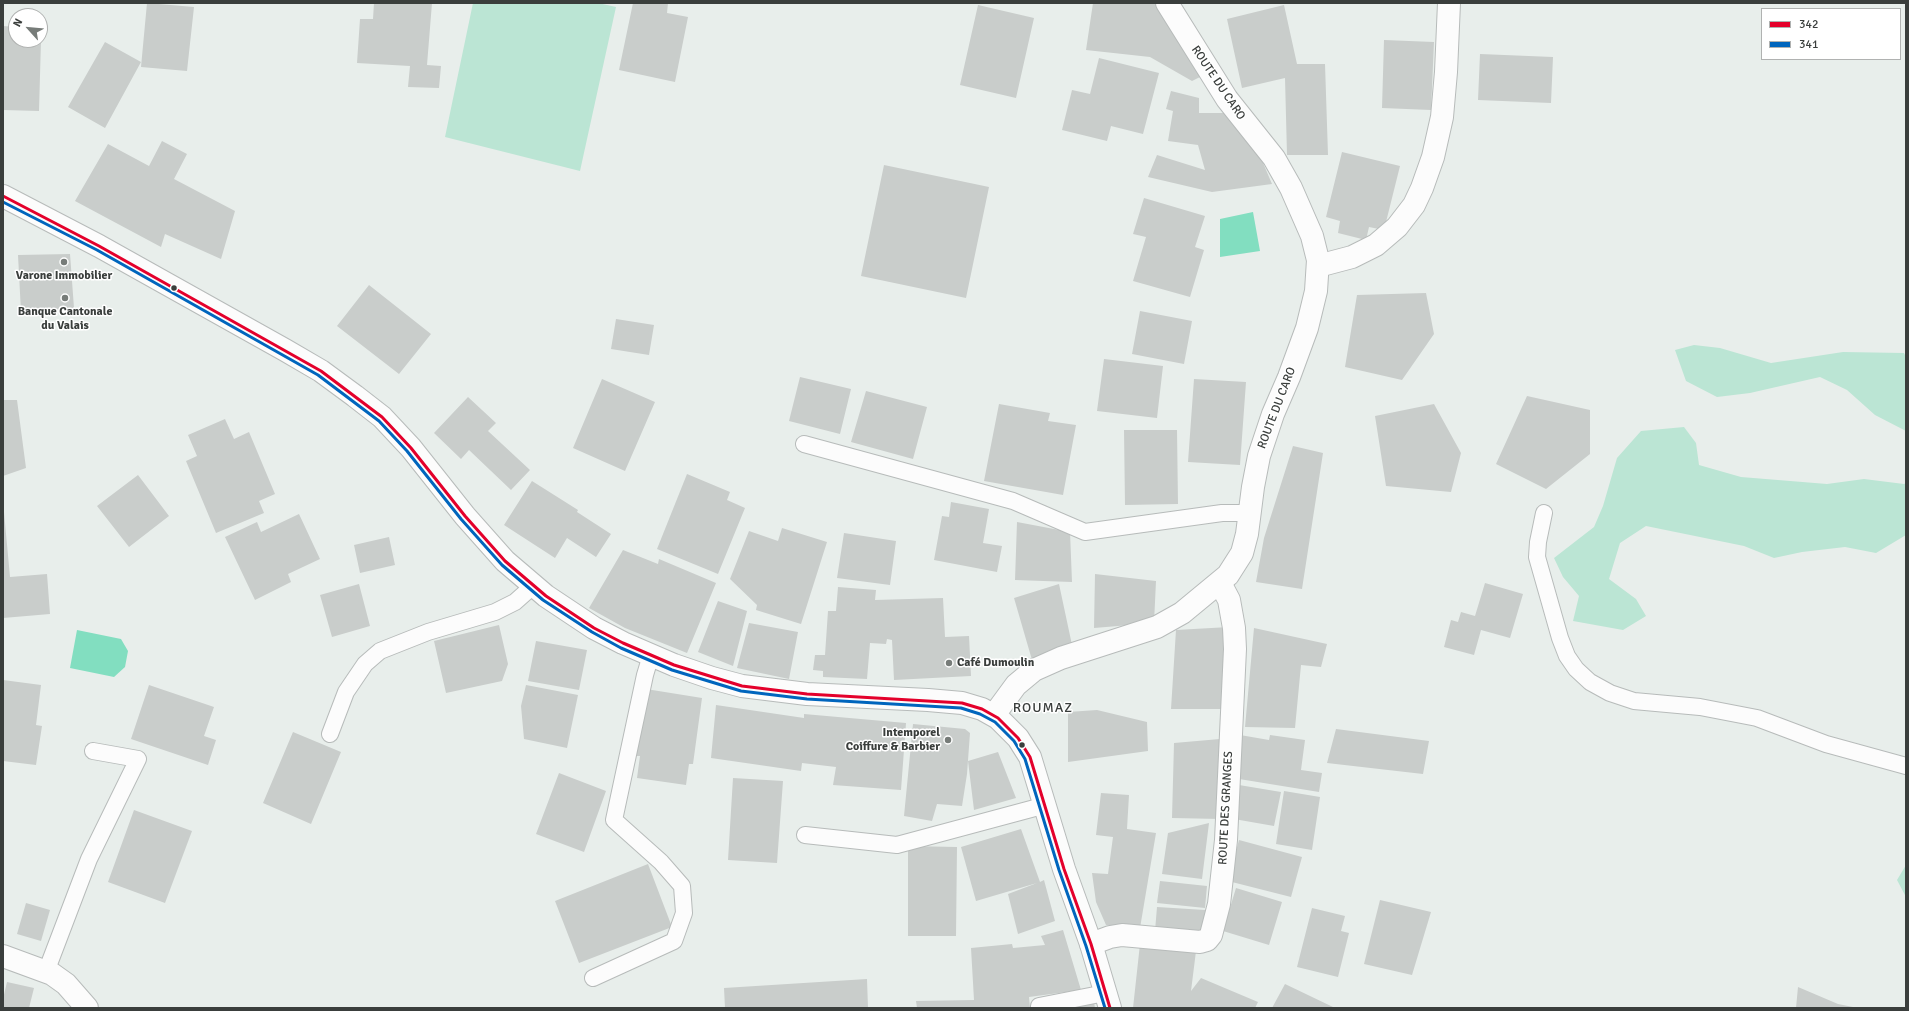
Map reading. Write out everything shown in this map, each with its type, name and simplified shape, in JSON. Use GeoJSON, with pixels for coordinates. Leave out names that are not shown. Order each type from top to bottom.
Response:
{"type":"FeatureCollection","features":[{"type":"Feature","properties":{"kind":"street","name":"ROUTE DU CARO"},"geometry":{"type":"LineString","coordinates":[[994,715],[1016,685],[1034,670],[1061,658],[1156,627],[1182,613],[1228,575],[1242,553],[1247,534],[1249,513],[1259,456],[1273,414],[1289,377],[1307,328],[1316,291],[1318,266],[1312,236],[1292,188],[1274,158],[1227,99],[1167,3]]}},
{"type":"Feature","properties":{"kind":"street"},"geometry":{"type":"LineString","coordinates":[[1318,266],[1352,257],[1376,245],[1397,227],[1414,204],[1422,188],[1434,157],[1442,117],[1446,72],[1449,3]]}},
{"type":"Feature","properties":{"kind":"street"},"geometry":{"type":"LineString","coordinates":[[3,196],[99,246],[321,371],[382,417],[406,443],[477,531],[505,561],[533,586],[588,625],[651,655],[712,678],[759,689],[807,694],[947,702],[973,706],[994,715],[1018,738],[1030,757],[1046,805],[1064,869],[1091,944],[1107,1001]]}},
{"type":"Feature","properties":{"kind":"street","name":"ROUTE DES GRANGES"},"geometry":{"type":"LineString","coordinates":[[1091,944],[1110,937],[1122,936],[1200,942],[1208,940],[1211,935],[1219,904],[1226,840],[1234,649],[1234,628],[1230,600],[1220,583]]}},
{"type":"Feature","properties":{"kind":"street"},"geometry":{"type":"LineString","coordinates":[[3,956],[46,972],[66,984],[87,1008]]}},
{"type":"Feature","properties":{"kind":"lane"},"geometry":{"type":"LineString","coordinates":[[804,444],[1013,501],[1085,532],[1222,513],[1249,513]]}},
{"type":"Feature","properties":{"kind":"lane"},"geometry":{"type":"LineString","coordinates":[[1544,513],[1538,542],[1538,563],[1560,638],[1567,656],[1576,669],[1590,682],[1610,693],[1634,701],[1700,707],[1758,718],[1826,744],[1906,766]]}},
{"type":"Feature","properties":{"kind":"lane"},"geometry":{"type":"LineString","coordinates":[[330,734],[346,692],[365,664],[380,651],[428,632],[495,612],[515,602],[533,586]]}},
{"type":"Feature","properties":{"kind":"lane"},"geometry":{"type":"LineString","coordinates":[[593,978],[674,941],[684,913],[682,886],[661,862],[614,820],[643,683],[651,655]]}},
{"type":"Feature","properties":{"kind":"lane"},"geometry":{"type":"LineString","coordinates":[[46,972],[89,859],[138,759],[93,751]]}},
{"type":"Feature","properties":{"kind":"lane"},"geometry":{"type":"LineString","coordinates":[[805,835],[897,845],[1046,805]]}},
{"type":"Feature","properties":{"kind":"lane"},"geometry":{"type":"LineString","coordinates":[[1039,1008],[1039,1006],[1107,1001]]}},
{"type":"Feature","properties":{"kind":"shaded area"},"geometry":{"type":"Polygon","coordinates":[[[473,3],[598,3],[616,7],[580,171],[445,137],[473,3]]]}},
{"type":"Feature","properties":{"kind":"shaded area"},"geometry":{"type":"Polygon","coordinates":[[[1253,212],[1260,251],[1220,257],[1220,219],[1253,212]]]}},
{"type":"Feature","properties":{"kind":"shaded area"},"geometry":{"type":"Polygon","coordinates":[[[1694,345],[1720,348],[1771,363],[1843,352],[1904,353],[1906,357],[1906,431],[1875,415],[1847,390],[1820,377],[1750,393],[1717,397],[1686,381],[1675,350],[1694,345]]]}},
{"type":"Feature","properties":{"kind":"shaded area"},"geometry":{"type":"Polygon","coordinates":[[[1684,427],[1696,443],[1699,465],[1741,477],[1827,484],[1864,479],[1906,483],[1906,535],[1876,553],[1845,547],[1802,552],[1774,558],[1744,546],[1646,526],[1620,543],[1609,579],[1636,599],[1646,616],[1623,630],[1573,621],[1579,596],[1563,577],[1554,558],[1594,527],[1603,506],[1617,458],[1641,431],[1684,427]]]}},
{"type":"Feature","properties":{"kind":"shaded area"},"geometry":{"type":"Polygon","coordinates":[[[77,630],[121,639],[128,651],[125,667],[114,677],[70,668],[77,630]]]}},
{"type":"Feature","properties":{"kind":"shaded area"},"geometry":{"type":"Polygon","coordinates":[[[1906,865],[1906,897],[1897,880],[1906,865]]]}},
{"type":"Feature","properties":{"kind":"building"},"geometry":{"type":"Polygon","coordinates":[[[147,3],[194,7],[187,71],[141,67],[147,3]]]}},
{"type":"Feature","properties":{"kind":"building"},"geometry":{"type":"Polygon","coordinates":[[[374,3],[432,3],[427,65],[441,66],[439,88],[408,87],[410,66],[357,63],[360,19],[373,19],[374,3]]]}},
{"type":"Feature","properties":{"kind":"building"},"geometry":{"type":"Polygon","coordinates":[[[633,3],[668,3],[667,13],[688,17],[675,82],[619,70],[633,3]]]}},
{"type":"Feature","properties":{"kind":"building"},"geometry":{"type":"Polygon","coordinates":[[[1093,3],[1158,3],[1200,77],[1192,81],[1150,57],[1086,50],[1093,3]]]}},
{"type":"Feature","properties":{"kind":"building"},"geometry":{"type":"Polygon","coordinates":[[[978,5],[1034,18],[1016,98],[960,85],[978,5]]]}},
{"type":"Feature","properties":{"kind":"building"},"geometry":{"type":"Polygon","coordinates":[[[1284,5],[1297,64],[1325,64],[1328,155],[1287,155],[1285,78],[1242,88],[1227,19],[1284,5]]]}},
{"type":"Feature","properties":{"kind":"building"},"geometry":{"type":"Polygon","coordinates":[[[3,26],[8,26],[8,48],[41,48],[39,111],[3,110],[3,26]]]}},
{"type":"Feature","properties":{"kind":"building"},"geometry":{"type":"Polygon","coordinates":[[[1384,40],[1434,42],[1431,110],[1382,108],[1384,40]]]}},
{"type":"Feature","properties":{"kind":"building"},"geometry":{"type":"Polygon","coordinates":[[[105,42],[141,62],[105,128],[68,107],[105,42]]]}},
{"type":"Feature","properties":{"kind":"building"},"geometry":{"type":"Polygon","coordinates":[[[1480,54],[1553,57],[1551,103],[1478,100],[1480,54]]]}},
{"type":"Feature","properties":{"kind":"building"},"geometry":{"type":"Polygon","coordinates":[[[1099,58],[1159,73],[1143,134],[1111,126],[1107,141],[1062,130],[1072,90],[1090,94],[1099,58]]]}},
{"type":"Feature","properties":{"kind":"building"},"geometry":{"type":"Polygon","coordinates":[[[1171,91],[1199,98],[1199,113],[1227,113],[1258,151],[1272,184],[1212,192],[1148,177],[1157,155],[1205,170],[1198,145],[1168,141],[1173,111],[1166,109],[1171,91]]]}},
{"type":"Feature","properties":{"kind":"building"},"geometry":{"type":"Polygon","coordinates":[[[162,141],[187,154],[174,179],[235,211],[221,259],[165,234],[161,247],[75,201],[108,144],[149,166],[162,141]]]}},
{"type":"Feature","properties":{"kind":"building"},"geometry":{"type":"Polygon","coordinates":[[[1342,152],[1400,166],[1384,230],[1369,227],[1366,240],[1338,233],[1340,221],[1326,217],[1342,152]]]}},
{"type":"Feature","properties":{"kind":"building"},"geometry":{"type":"Polygon","coordinates":[[[884,165],[989,187],[966,298],[861,276],[884,165]]]}},
{"type":"Feature","properties":{"kind":"building"},"geometry":{"type":"Polygon","coordinates":[[[1144,198],[1205,216],[1195,247],[1204,250],[1190,297],[1133,281],[1146,237],[1133,234],[1144,198]]]}},
{"type":"Feature","properties":{"kind":"building"},"geometry":{"type":"Polygon","coordinates":[[[70,254],[74,308],[21,312],[18,255],[70,254]]]}},
{"type":"Feature","properties":{"kind":"building"},"geometry":{"type":"Polygon","coordinates":[[[369,285],[431,334],[399,374],[337,326],[369,285]]]}},
{"type":"Feature","properties":{"kind":"building"},"geometry":{"type":"Polygon","coordinates":[[[1426,293],[1434,334],[1402,380],[1345,367],[1357,295],[1426,293]]]}},
{"type":"Feature","properties":{"kind":"building"},"geometry":{"type":"Polygon","coordinates":[[[1140,311],[1192,321],[1184,364],[1132,354],[1140,311]]]}},
{"type":"Feature","properties":{"kind":"building"},"geometry":{"type":"Polygon","coordinates":[[[616,319],[654,325],[649,355],[611,349],[616,319]]]}},
{"type":"Feature","properties":{"kind":"building"},"geometry":{"type":"Polygon","coordinates":[[[1104,359],[1163,366],[1157,418],[1097,411],[1104,359]]]}},
{"type":"Feature","properties":{"kind":"building"},"geometry":{"type":"Polygon","coordinates":[[[800,377],[851,389],[840,434],[789,421],[800,377]]]}},
{"type":"Feature","properties":{"kind":"building"},"geometry":{"type":"Polygon","coordinates":[[[602,379],[655,402],[625,471],[573,448],[602,379]]]}},
{"type":"Feature","properties":{"kind":"building"},"geometry":{"type":"Polygon","coordinates":[[[1194,379],[1246,382],[1240,465],[1188,462],[1194,379]]]}},
{"type":"Feature","properties":{"kind":"building"},"geometry":{"type":"Polygon","coordinates":[[[866,391],[927,407],[913,459],[851,442],[866,391]]]}},
{"type":"Feature","properties":{"kind":"building"},"geometry":{"type":"Polygon","coordinates":[[[1527,396],[1590,410],[1590,454],[1546,489],[1496,464],[1527,396]]]}},
{"type":"Feature","properties":{"kind":"building"},"geometry":{"type":"Polygon","coordinates":[[[468,397],[496,423],[488,431],[530,470],[511,490],[469,450],[461,459],[434,433],[468,397]]]}},
{"type":"Feature","properties":{"kind":"building"},"geometry":{"type":"Polygon","coordinates":[[[3,400],[17,400],[26,468],[3,476],[3,400]]]}},
{"type":"Feature","properties":{"kind":"building"},"geometry":{"type":"Polygon","coordinates":[[[999,404],[1050,413],[1048,421],[1076,425],[1063,495],[984,481],[999,404]]]}},
{"type":"Feature","properties":{"kind":"building"},"geometry":{"type":"Polygon","coordinates":[[[1434,404],[1461,453],[1451,492],[1386,486],[1375,416],[1434,404]]]}},
{"type":"Feature","properties":{"kind":"building"},"geometry":{"type":"Polygon","coordinates":[[[225,419],[234,439],[249,432],[275,494],[259,501],[264,513],[216,533],[186,461],[197,456],[188,435],[225,419]]]}},
{"type":"Feature","properties":{"kind":"building"},"geometry":{"type":"Polygon","coordinates":[[[1124,430],[1177,430],[1178,504],[1125,505],[1124,430]]]}},
{"type":"Feature","properties":{"kind":"building"},"geometry":{"type":"Polygon","coordinates":[[[1293,446],[1323,453],[1302,589],[1256,582],[1264,538],[1293,446]]]}},
{"type":"Feature","properties":{"kind":"building"},"geometry":{"type":"Polygon","coordinates":[[[687,474],[730,492],[727,500],[745,508],[718,574],[657,549],[687,474]]]}},
{"type":"Feature","properties":{"kind":"building"},"geometry":{"type":"Polygon","coordinates":[[[138,475],[169,516],[129,547],[97,506],[138,475]]]}},
{"type":"Feature","properties":{"kind":"building"},"geometry":{"type":"Polygon","coordinates":[[[532,481],[578,510],[577,512],[611,534],[596,557],[567,538],[555,558],[504,525],[532,481]]]}},
{"type":"Feature","properties":{"kind":"building"},"geometry":{"type":"Polygon","coordinates":[[[951,502],[989,509],[983,543],[1002,546],[997,572],[934,560],[942,516],[949,517],[951,502]]]}},
{"type":"Feature","properties":{"kind":"building"},"geometry":{"type":"Polygon","coordinates":[[[3,512],[10,577],[47,574],[50,614],[3,618],[3,512]]]}},
{"type":"Feature","properties":{"kind":"building"},"geometry":{"type":"Polygon","coordinates":[[[299,514],[320,559],[288,574],[291,582],[255,600],[225,537],[257,522],[261,532],[299,514]]]}},
{"type":"Feature","properties":{"kind":"building"},"geometry":{"type":"Polygon","coordinates":[[[1017,522],[1070,532],[1072,582],[1015,580],[1017,522]]]}},
{"type":"Feature","properties":{"kind":"building"},"geometry":{"type":"Polygon","coordinates":[[[782,528],[827,542],[801,624],[756,610],[757,605],[730,579],[749,531],[778,541],[782,528]]]}},
{"type":"Feature","properties":{"kind":"building"},"geometry":{"type":"Polygon","coordinates":[[[844,533],[896,541],[890,585],[837,578],[844,533]]]}},
{"type":"Feature","properties":{"kind":"building"},"geometry":{"type":"Polygon","coordinates":[[[389,537],[395,565],[360,573],[354,545],[389,537]]]}},
{"type":"Feature","properties":{"kind":"building"},"geometry":{"type":"Polygon","coordinates":[[[623,550],[658,564],[659,559],[716,583],[687,653],[625,628],[589,608],[623,550]]]}},
{"type":"Feature","properties":{"kind":"building"},"geometry":{"type":"Polygon","coordinates":[[[1095,574],[1156,581],[1154,623],[1094,628],[1095,574]]]}},
{"type":"Feature","properties":{"kind":"building"},"geometry":{"type":"Polygon","coordinates":[[[1485,583],[1523,594],[1510,638],[1481,630],[1474,655],[1444,647],[1451,620],[1458,622],[1461,612],[1475,616],[1485,583]]]}},
{"type":"Feature","properties":{"kind":"building"},"geometry":{"type":"Polygon","coordinates":[[[359,584],[370,626],[332,637],[320,595],[359,584]]]}},
{"type":"Feature","properties":{"kind":"building"},"geometry":{"type":"Polygon","coordinates":[[[1059,584],[1072,645],[1032,660],[1014,598],[1059,584]]]}},
{"type":"Feature","properties":{"kind":"building"},"geometry":{"type":"Polygon","coordinates":[[[838,587],[876,590],[875,600],[943,598],[945,637],[969,636],[971,676],[894,680],[892,640],[887,639],[886,644],[870,643],[867,679],[823,677],[823,671],[813,670],[815,655],[825,655],[828,611],[836,611],[838,587]]]}},
{"type":"Feature","properties":{"kind":"building"},"geometry":{"type":"Polygon","coordinates":[[[718,601],[747,611],[733,666],[698,652],[718,601]]]}},
{"type":"Feature","properties":{"kind":"building"},"geometry":{"type":"Polygon","coordinates":[[[749,623],[798,632],[789,679],[737,668],[749,623]]]}},
{"type":"Feature","properties":{"kind":"building"},"geometry":{"type":"Polygon","coordinates":[[[499,625],[508,664],[502,681],[446,693],[434,641],[499,625]]]}},
{"type":"Feature","properties":{"kind":"building"},"geometry":{"type":"Polygon","coordinates":[[[1229,627],[1222,709],[1171,709],[1176,630],[1229,627]]]}},
{"type":"Feature","properties":{"kind":"building"},"geometry":{"type":"Polygon","coordinates":[[[1254,628],[1327,644],[1321,667],[1301,665],[1295,728],[1245,727],[1254,628]]]}},
{"type":"Feature","properties":{"kind":"building"},"geometry":{"type":"Polygon","coordinates":[[[536,641],[587,650],[579,690],[528,681],[536,641]]]}},
{"type":"Feature","properties":{"kind":"building"},"geometry":{"type":"Polygon","coordinates":[[[3,680],[41,685],[36,725],[42,726],[36,765],[3,761],[3,680]]]}},
{"type":"Feature","properties":{"kind":"building"},"geometry":{"type":"Polygon","coordinates":[[[149,685],[214,707],[204,736],[216,740],[208,765],[131,739],[149,685]]]}},
{"type":"Feature","properties":{"kind":"building"},"geometry":{"type":"Polygon","coordinates":[[[526,685],[578,695],[567,748],[524,739],[521,706],[526,685]]]}},
{"type":"Feature","properties":{"kind":"building"},"geometry":{"type":"Polygon","coordinates":[[[646,689],[702,698],[693,764],[689,764],[686,785],[637,778],[640,756],[635,756],[646,689]]]}},
{"type":"Feature","properties":{"kind":"building"},"geometry":{"type":"Polygon","coordinates":[[[716,705],[804,718],[804,714],[906,723],[901,790],[833,785],[836,767],[802,763],[801,771],[711,758],[716,705]]]}},
{"type":"Feature","properties":{"kind":"building"},"geometry":{"type":"Polygon","coordinates":[[[1097,710],[1147,722],[1148,751],[1068,762],[1068,712],[1097,710]]]}},
{"type":"Feature","properties":{"kind":"building"},"geometry":{"type":"Polygon","coordinates":[[[913,724],[965,729],[970,733],[967,774],[962,806],[937,804],[932,821],[904,816],[913,724]]]}},
{"type":"Feature","properties":{"kind":"building"},"geometry":{"type":"Polygon","coordinates":[[[1336,729],[1429,741],[1423,774],[1327,763],[1336,729]]]}},
{"type":"Feature","properties":{"kind":"building"},"geometry":{"type":"Polygon","coordinates":[[[293,732],[341,752],[311,824],[263,803],[293,732]]]}},
{"type":"Feature","properties":{"kind":"building"},"geometry":{"type":"Polygon","coordinates":[[[1240,735],[1269,740],[1270,735],[1305,740],[1301,770],[1322,773],[1319,792],[1233,778],[1240,735]]]}},
{"type":"Feature","properties":{"kind":"building"},"geometry":{"type":"Polygon","coordinates":[[[1220,739],[1221,819],[1172,818],[1174,743],[1220,739]]]}},
{"type":"Feature","properties":{"kind":"building"},"geometry":{"type":"Polygon","coordinates":[[[998,752],[1016,798],[974,810],[968,761],[998,752]]]}},
{"type":"Feature","properties":{"kind":"building"},"geometry":{"type":"Polygon","coordinates":[[[559,773],[606,791],[584,852],[536,834],[559,773]]]}},
{"type":"Feature","properties":{"kind":"building"},"geometry":{"type":"Polygon","coordinates":[[[733,778],[783,781],[777,863],[728,860],[733,778]]]}},
{"type":"Feature","properties":{"kind":"building"},"geometry":{"type":"Polygon","coordinates":[[[1239,785],[1281,792],[1274,826],[1234,819],[1239,785]]]}},
{"type":"Feature","properties":{"kind":"building"},"geometry":{"type":"Polygon","coordinates":[[[1284,791],[1320,797],[1312,850],[1276,844],[1284,791]]]}},
{"type":"Feature","properties":{"kind":"building"},"geometry":{"type":"Polygon","coordinates":[[[1101,793],[1129,795],[1127,829],[1156,833],[1140,928],[1106,925],[1096,902],[1092,873],[1108,874],[1113,837],[1096,835],[1101,793]]]}},
{"type":"Feature","properties":{"kind":"building"},"geometry":{"type":"Polygon","coordinates":[[[134,810],[192,831],[165,903],[108,882],[134,810]]]}},
{"type":"Feature","properties":{"kind":"building"},"geometry":{"type":"Polygon","coordinates":[[[1209,823],[1202,879],[1162,874],[1168,833],[1209,823]]]}},
{"type":"Feature","properties":{"kind":"building"},"geometry":{"type":"Polygon","coordinates":[[[1021,829],[1040,882],[1044,880],[1055,921],[1018,934],[1008,894],[1037,883],[976,901],[961,847],[1021,829]]]}},
{"type":"Feature","properties":{"kind":"building"},"geometry":{"type":"Polygon","coordinates":[[[1239,840],[1302,857],[1291,897],[1228,881],[1239,840]]]}},
{"type":"Feature","properties":{"kind":"building"},"geometry":{"type":"Polygon","coordinates":[[[908,846],[957,847],[956,936],[908,936],[908,846]]]}},
{"type":"Feature","properties":{"kind":"building"},"geometry":{"type":"Polygon","coordinates":[[[648,864],[672,927],[579,963],[555,901],[648,864]]]}},
{"type":"Feature","properties":{"kind":"building"},"geometry":{"type":"Polygon","coordinates":[[[1160,881],[1207,886],[1205,908],[1157,903],[1160,881]]]}},
{"type":"Feature","properties":{"kind":"building"},"geometry":{"type":"Polygon","coordinates":[[[1236,888],[1282,902],[1269,945],[1223,931],[1236,888]]]}},
{"type":"Feature","properties":{"kind":"building"},"geometry":{"type":"Polygon","coordinates":[[[1380,900],[1431,912],[1412,975],[1364,964],[1380,900]]]}},
{"type":"Feature","properties":{"kind":"building"},"geometry":{"type":"Polygon","coordinates":[[[26,903],[50,910],[41,941],[17,934],[26,903]]]}},
{"type":"Feature","properties":{"kind":"building"},"geometry":{"type":"Polygon","coordinates":[[[1157,907],[1205,910],[1204,934],[1155,931],[1157,907]]]}},
{"type":"Feature","properties":{"kind":"building"},"geometry":{"type":"Polygon","coordinates":[[[1312,908],[1345,916],[1341,931],[1349,933],[1338,977],[1297,967],[1312,908]]]}},
{"type":"Feature","properties":{"kind":"building"},"geometry":{"type":"Polygon","coordinates":[[[1063,930],[1081,990],[1029,997],[1030,1008],[917,1008],[916,1001],[974,1000],[971,948],[1012,944],[1013,948],[1045,945],[1041,936],[1063,930]]]}},
{"type":"Feature","properties":{"kind":"building"},"geometry":{"type":"Polygon","coordinates":[[[1140,944],[1196,951],[1191,991],[1201,978],[1258,1002],[1255,1008],[1133,1008],[1140,944]]]}},
{"type":"Feature","properties":{"kind":"building"},"geometry":{"type":"Polygon","coordinates":[[[867,979],[868,1008],[725,1008],[724,988],[867,979]]]}},
{"type":"Feature","properties":{"kind":"building"},"geometry":{"type":"Polygon","coordinates":[[[7,982],[34,988],[29,1008],[3,1008],[3,999],[7,982]]]}},
{"type":"Feature","properties":{"kind":"building"},"geometry":{"type":"Polygon","coordinates":[[[1285,984],[1333,1007],[1272,1008],[1285,984]]]}},
{"type":"Feature","properties":{"kind":"building"},"geometry":{"type":"Polygon","coordinates":[[[1798,987],[1838,1004],[1858,1008],[1796,1008],[1798,987]]]}},
{"type":"Feature","properties":{"kind":"building"},"geometry":{"type":"Polygon","coordinates":[[[1094,1002],[1095,1008],[1059,1008],[1094,1002]]]}},
{"type":"Feature","properties":{"kind":"transit line","name":"342"},"geometry":{"type":"LineString","coordinates":[[3,196],[99,246],[321,371],[382,417],[411,448],[465,516],[505,561],[546,596],[594,628],[623,643],[674,665],[742,686],[807,694],[962,703],[982,709],[998,718],[1018,738],[1030,757],[1064,869],[1091,944],[1110,1008]]}},
{"type":"Feature","properties":{"kind":"transit line","name":"341"},"geometry":{"type":"LineString","coordinates":[[3,202],[97,250],[318,375],[379,421],[407,451],[461,519],[502,565],[543,600],[592,632],[621,648],[672,670],[741,691],[807,699],[961,708],[980,714],[995,722],[1014,741],[1025,759],[1059,870],[1086,946],[1105,1008]]}},
{"type":"Feature","properties":{"kind":"place","name":"Varone Immobilier"},"geometry":{"type":"Point","coordinates":[64,262]}},
{"type":"Feature","properties":{"kind":"place","name":"Banque Cantonale du Valais"},"geometry":{"type":"Point","coordinates":[65,298]}},
{"type":"Feature","properties":{"kind":"place","name":"Café Dumoulin"},"geometry":{"type":"Point","coordinates":[949,663]}},
{"type":"Feature","properties":{"kind":"place","name":"Intemporel Coiffure & Barbier"},"geometry":{"type":"Point","coordinates":[948,740]}},
{"type":"Feature","properties":{"kind":"district","name":"ROUMAZ"},"geometry":{"type":"Point","coordinates":[1043,708]}}]}
